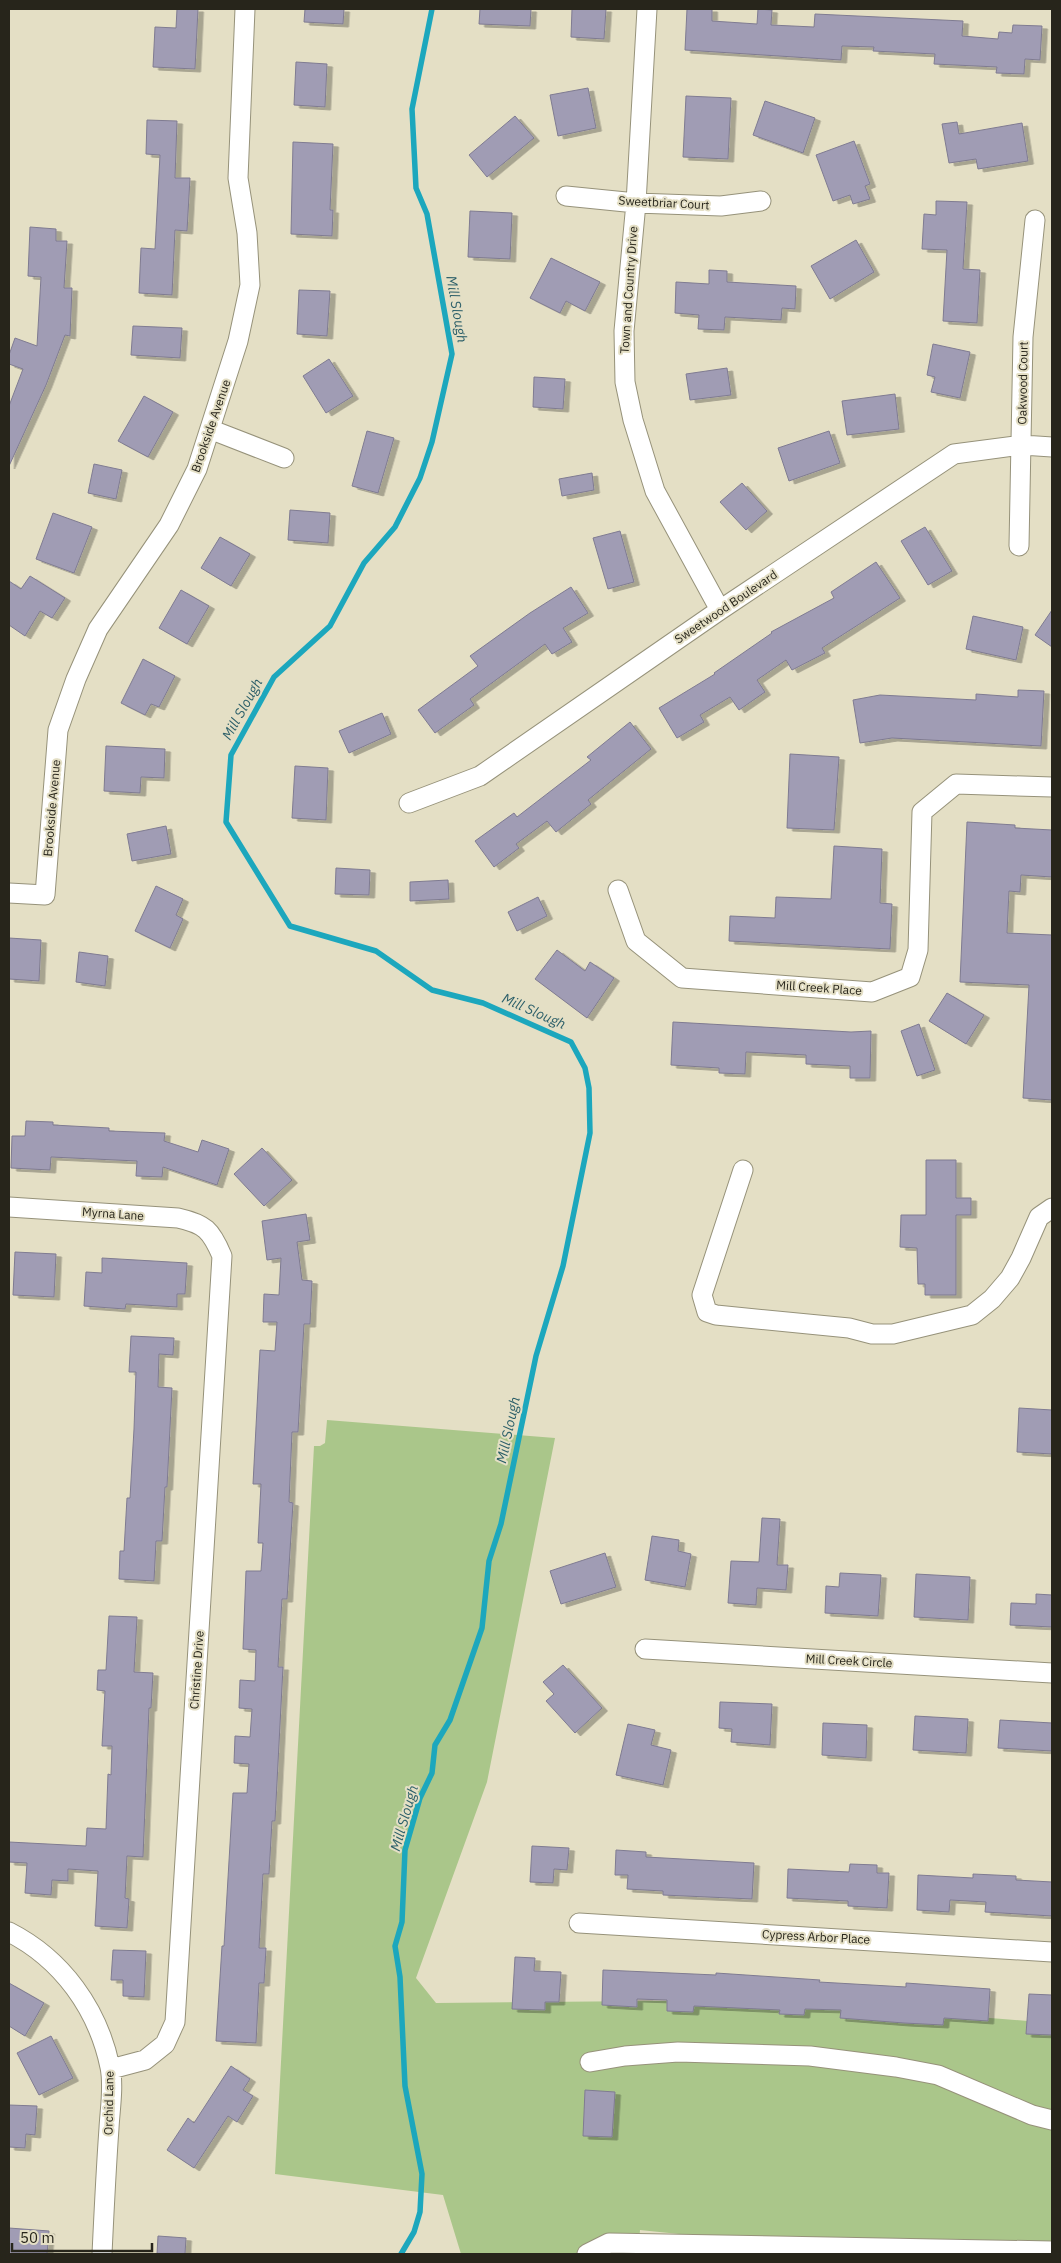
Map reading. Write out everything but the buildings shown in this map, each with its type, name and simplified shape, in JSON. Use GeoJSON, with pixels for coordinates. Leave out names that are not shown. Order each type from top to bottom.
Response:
{"type":"FeatureCollection","features":[{"type":"Feature","properties":{"kind":"street","name":"Brookside Avenue"},"geometry":{"type":"LineString","coordinates":[[9,893],[45,895],[58,730],[76,679],[98,630],[170,525],[197,469],[212,430],[238,341],[250,285],[247,233],[238,178],[245,9]]}},
{"type":"Feature","properties":{"kind":"street","name":"Town and Country Drive"},"geometry":{"type":"LineString","coordinates":[[647,9],[636,203],[624,331],[625,382],[633,420],[655,491],[720,610]]}},
{"type":"Feature","properties":{"kind":"street","name":"Sweetbriar Court"},"geometry":{"type":"LineString","coordinates":[[566,196],[636,203],[721,206],[762,201]]}},
{"type":"Feature","properties":{"kind":"street","name":"Oakwood Court"},"geometry":{"type":"LineString","coordinates":[[1019,546],[1024,337],[1035,220]]}},
{"type":"Feature","properties":{"kind":"street"},"geometry":{"type":"LineString","coordinates":[[212,430],[284,458]]}},
{"type":"Feature","properties":{"kind":"street","name":"Sweetwood Boulevard"},"geometry":{"type":"LineString","coordinates":[[410,803],[480,776],[720,610],[954,454],[1022,444],[1052,447]]}},
{"type":"Feature","properties":{"kind":"street","name":"Mill Creek Place"},"geometry":{"type":"LineString","coordinates":[[618,890],[636,941],[682,978],[872,992],[910,977],[918,950],[922,812],[956,784],[1052,788]]}},
{"type":"Feature","properties":{"kind":"street"},"geometry":{"type":"LineString","coordinates":[[742,1170],[702,1295],[707,1312],[716,1315],[848,1328],[872,1334],[894,1334],[972,1315],[992,1299],[1010,1278],[1039,1218],[1052,1208]]}},
{"type":"Feature","properties":{"kind":"street","name":"Myrna Lane"},"geometry":{"type":"LineString","coordinates":[[9,1207],[178,1218],[198,1222],[212,1234]]}},
{"type":"Feature","properties":{"kind":"street","name":"Christine Drive"},"geometry":{"type":"LineString","coordinates":[[111,2069],[145,2060],[165,2044],[174,2022],[222,1277],[222,1256],[212,1234]]}},
{"type":"Feature","properties":{"kind":"street","name":"Mill Creek Circle"},"geometry":{"type":"LineString","coordinates":[[646,1649],[1052,1673]]}},
{"type":"Feature","properties":{"kind":"street","name":"Cypress Arbor Place"},"geometry":{"type":"LineString","coordinates":[[579,1923],[1052,1952]]}},
{"type":"Feature","properties":{"kind":"street","name":"Orchid Lane"},"geometry":{"type":"LineString","coordinates":[[9,1932],[36,1947],[62,1971],[98,2025],[111,2069],[102,2254]]}},
{"type":"Feature","properties":{"kind":"street"},"geometry":{"type":"LineString","coordinates":[[590,2062],[625,2056],[678,2052],[810,2056],[896,2067],[938,2075],[1032,2115],[1052,2120]]}},
{"type":"Feature","properties":{"kind":"street"},"geometry":{"type":"LineString","coordinates":[[587,2254],[609,2243],[1052,2251]]}},
{"type":"Feature","properties":{"kind":"green space"},"geometry":{"type":"Polygon","coordinates":[[[327,1420],[555,1438],[487,1782],[416,1978],[436,2003],[767,2000],[1052,2023],[1052,2254],[875,2254],[640,2230],[638,2254],[461,2254],[443,2195],[275,2174],[314,1446],[320,1446],[325,1443],[327,1420]]]}},
{"type":"Feature","properties":{"kind":"waterway","name":"Mill Slough"},"geometry":{"type":"LineString","coordinates":[[401,2254],[414,2232],[420,2212],[422,2174],[405,2086],[400,1977],[395,1946],[402,1922],[405,1850],[420,1798],[432,1773],[435,1745],[450,1720],[482,1628],[489,1561],[501,1524],[536,1356],[563,1266],[590,1133],[589,1088],[585,1068],[571,1042],[483,1003],[432,990],[376,951],[290,926],[226,822],[231,755],[274,677],[330,626],[364,563],[395,527],[420,478],[432,442],[452,354],[427,214],[416,188],[412,109],[432,9]]}}]}
